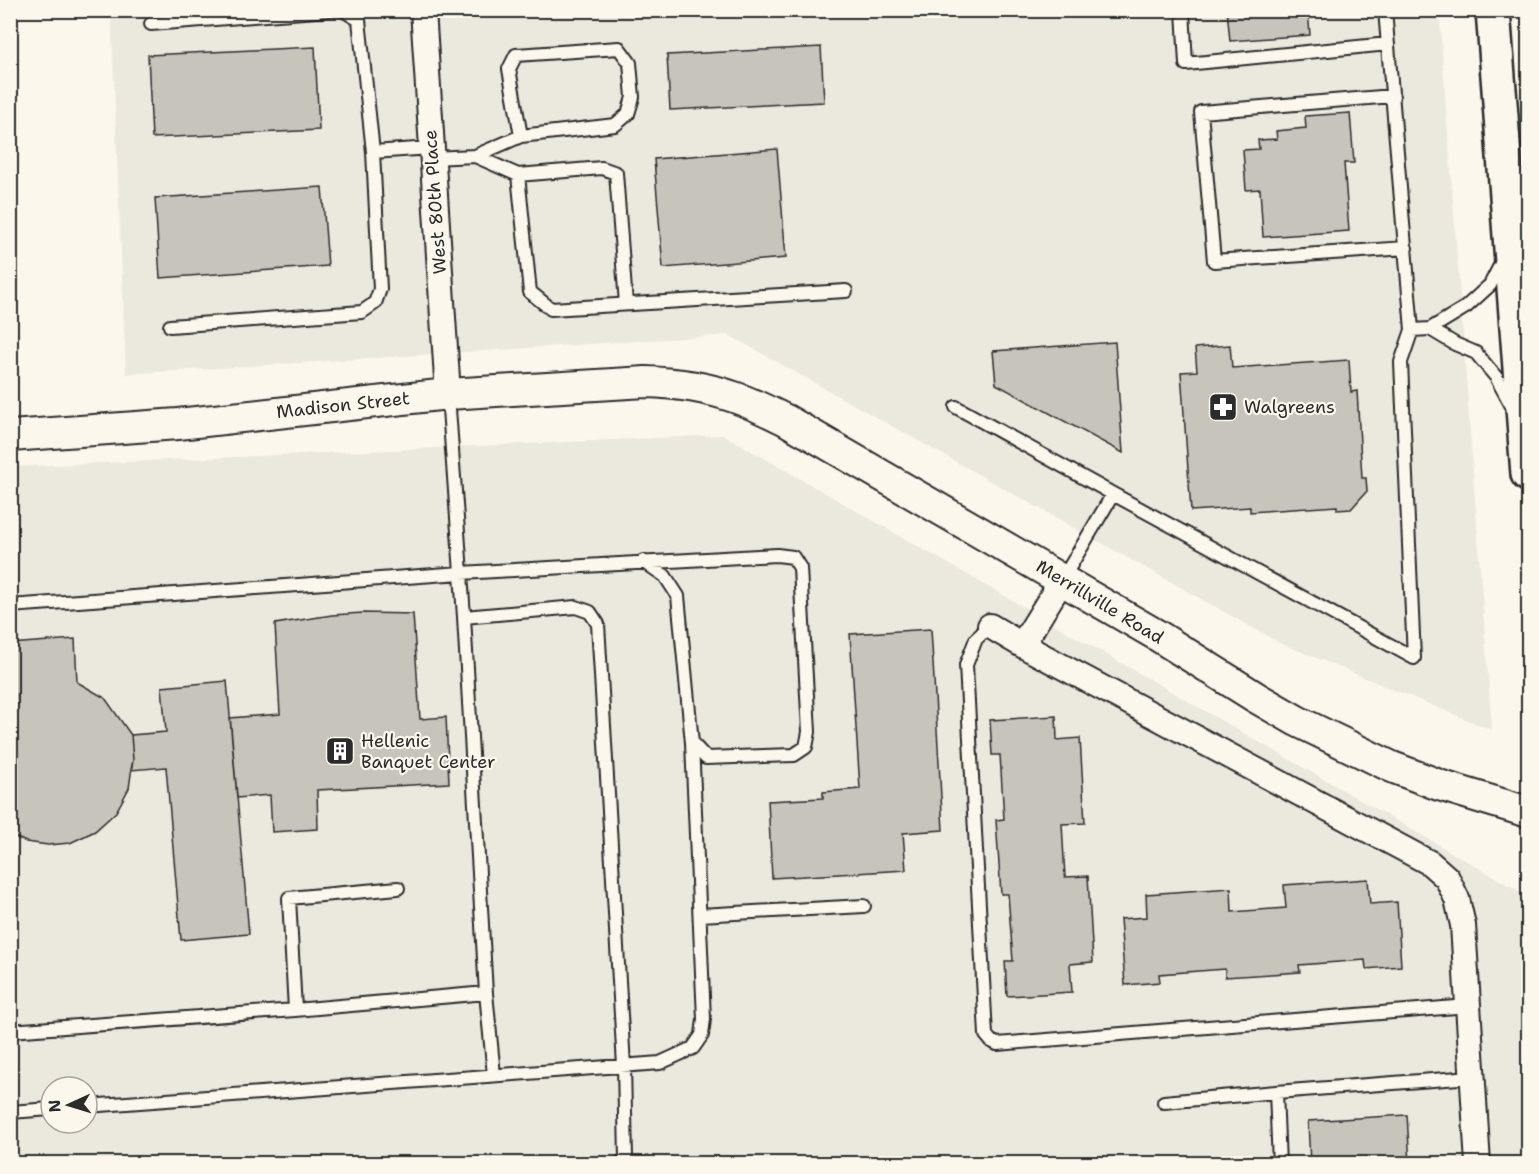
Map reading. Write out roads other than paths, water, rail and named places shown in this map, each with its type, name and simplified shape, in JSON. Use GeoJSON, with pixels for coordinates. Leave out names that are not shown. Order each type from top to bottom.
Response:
{"type":"FeatureCollection","features":[{"type":"Feature","properties":{"kind":"main road"},"geometry":{"type":"LineString","coordinates":[[1493,10],[1528,474]]}},
{"type":"Feature","properties":{"kind":"street","name":"West 80th Place"},"geometry":{"type":"LineString","coordinates":[[423,10],[448,394]]}},
{"type":"Feature","properties":{"kind":"street","name":"Madison Street"},"geometry":{"type":"LineString","coordinates":[[10,436],[178,424],[448,394],[614,383],[675,383]]}},
{"type":"Feature","properties":{"kind":"street","name":"Merrillville Road"},"geometry":{"type":"LineString","coordinates":[[675,383],[735,397],[786,420],[1155,634],[1296,721],[1392,767],[1439,785],[1528,812]]}},
{"type":"Feature","properties":{"kind":"street"},"geometry":{"type":"LineString","coordinates":[[1022,645],[1062,580]]}},
{"type":"Feature","properties":{"kind":"street"},"geometry":{"type":"LineString","coordinates":[[990,626],[1430,863],[1448,878],[1457,899],[1462,925],[1478,1164]]}},
{"type":"Feature","properties":{"kind":"lane"},"geometry":{"type":"LineString","coordinates":[[151,24],[329,10]]}},
{"type":"Feature","properties":{"kind":"lane"},"geometry":{"type":"LineString","coordinates":[[170,326],[362,312],[375,303],[380,289],[373,152],[359,20],[343,10]]}},
{"type":"Feature","properties":{"kind":"lane"},"geometry":{"type":"LineString","coordinates":[[1183,10],[1186,64],[1388,44]]}},
{"type":"Feature","properties":{"kind":"lane"},"geometry":{"type":"LineString","coordinates":[[956,407],[1414,658],[1401,362],[1412,330],[1385,10]]}},
{"type":"Feature","properties":{"kind":"lane"},"geometry":{"type":"LineString","coordinates":[[475,156],[521,136],[615,125],[628,114],[633,96],[630,63],[619,48],[516,55],[509,69],[521,136]]}},
{"type":"Feature","properties":{"kind":"lane"},"geometry":{"type":"LineString","coordinates":[[1393,96],[1201,112],[1214,261],[1406,248]]}},
{"type":"Feature","properties":{"kind":"lane"},"geometry":{"type":"LineString","coordinates":[[373,152],[475,156],[518,175],[602,168],[616,173],[626,304]]}},
{"type":"Feature","properties":{"kind":"lane"},"geometry":{"type":"LineString","coordinates":[[518,175],[530,292],[551,309],[846,291]]}},
{"type":"Feature","properties":{"kind":"lane"},"geometry":{"type":"LineString","coordinates":[[1412,330],[1430,329],[1466,307],[1490,285],[1511,243]]}},
{"type":"Feature","properties":{"kind":"lane"},"geometry":{"type":"LineString","coordinates":[[1430,329],[1476,353],[1484,361],[1496,377],[1525,430]]}},
{"type":"Feature","properties":{"kind":"lane"},"geometry":{"type":"LineString","coordinates":[[448,394],[464,617],[486,993],[494,1076]]}},
{"type":"Feature","properties":{"kind":"lane"},"geometry":{"type":"LineString","coordinates":[[1062,580],[1113,494]]}},
{"type":"Feature","properties":{"kind":"lane"},"geometry":{"type":"LineString","coordinates":[[10,606],[644,561],[777,555],[793,557],[800,568],[809,732],[806,747],[794,755],[706,758],[692,743]]}},
{"type":"Feature","properties":{"kind":"lane"},"geometry":{"type":"LineString","coordinates":[[99,1105],[660,1063],[693,1048],[702,1035],[704,1018],[692,743],[678,596],[665,576],[644,561]]}},
{"type":"Feature","properties":{"kind":"lane"},"geometry":{"type":"LineString","coordinates":[[464,617],[576,607],[590,612],[598,624],[624,1066],[626,1158],[620,1164]]}},
{"type":"Feature","properties":{"kind":"lane"},"geometry":{"type":"LineString","coordinates":[[990,626],[976,639],[966,665],[986,1035],[990,1041],[997,1044],[1468,1006]]}},
{"type":"Feature","properties":{"kind":"lane"},"geometry":{"type":"LineString","coordinates":[[295,1010],[289,898],[398,888]]}},
{"type":"Feature","properties":{"kind":"lane"},"geometry":{"type":"LineString","coordinates":[[700,915],[864,906]]}},
{"type":"Feature","properties":{"kind":"lane"},"geometry":{"type":"LineString","coordinates":[[10,1031],[486,993]]}},
{"type":"Feature","properties":{"kind":"lane"},"geometry":{"type":"LineString","coordinates":[[1164,1102],[1472,1077]]}},
{"type":"Feature","properties":{"kind":"lane"},"geometry":{"type":"LineString","coordinates":[[1276,1092],[1279,1164]]}},
{"type":"Feature","properties":{"kind":"lane"},"geometry":{"type":"LineString","coordinates":[[10,1112],[39,1110]]}},
{"type":"Feature","properties":{"kind":"place","name":"Walgreens"},"geometry":{"type":"Point","coordinates":[1223,407]}},
{"type":"Feature","properties":{"kind":"place","name":"Hellenic Banquet Center"},"geometry":{"type":"Point","coordinates":[340,751]}}]}
